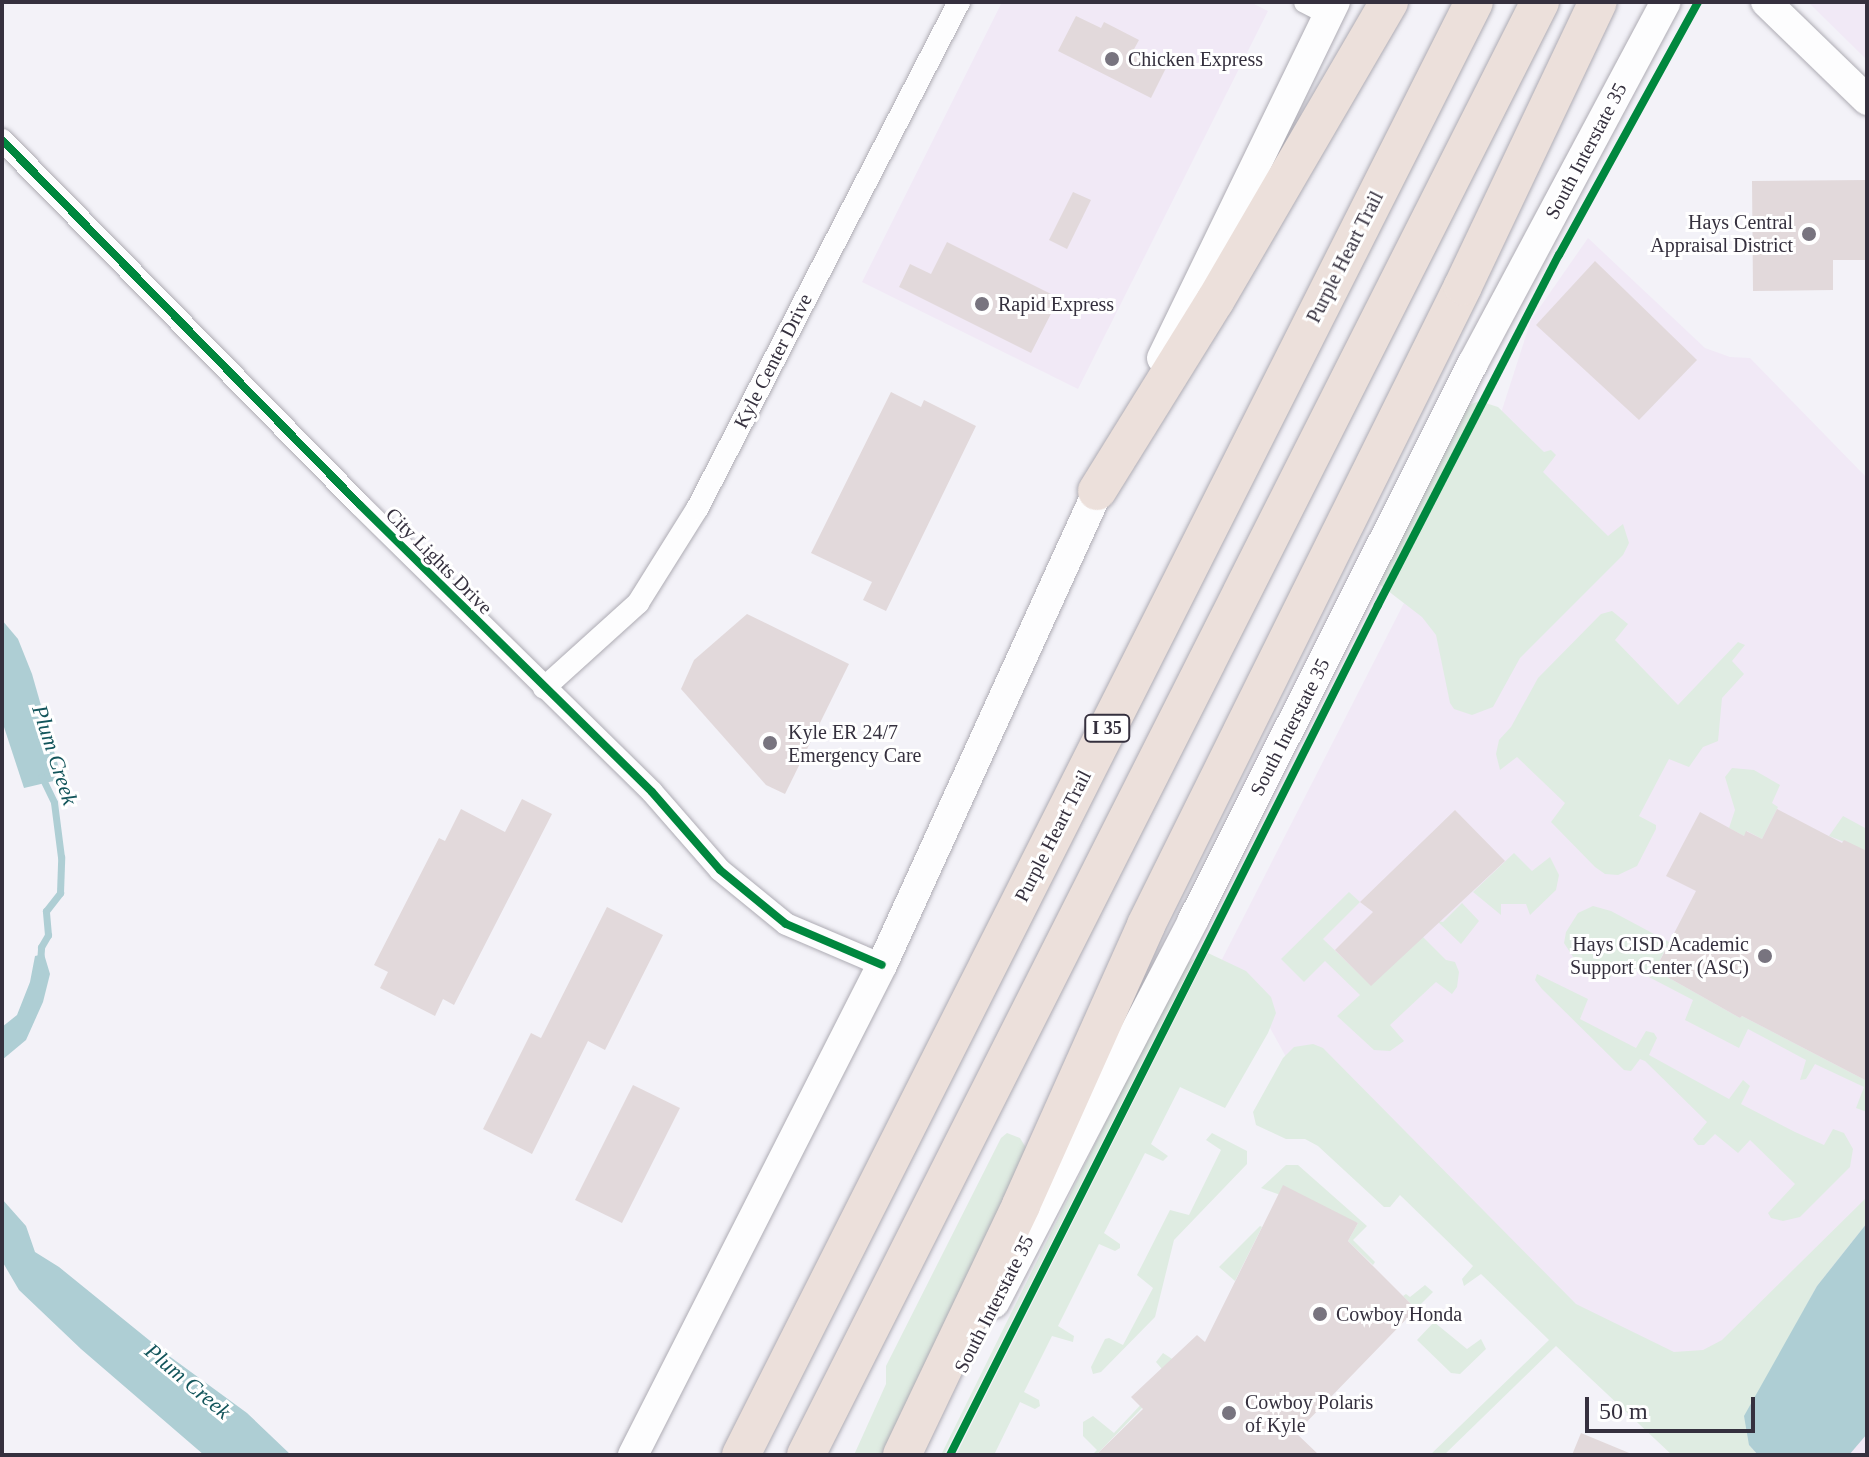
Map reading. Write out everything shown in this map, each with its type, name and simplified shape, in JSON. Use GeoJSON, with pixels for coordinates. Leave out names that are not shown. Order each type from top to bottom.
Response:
{"type":"FeatureCollection","features":[{"type":"Feature","properties":{"kind":"highway"},"geometry":{"type":"LineString","coordinates":[[1097,491],[1215,301],[1389,2]]}},
{"type":"Feature","properties":{"kind":"highway","name":"Purple Heart Trail"},"geometry":{"type":"LineString","coordinates":[[741,1455],[1474,2]]}},
{"type":"Feature","properties":{"kind":"highway"},"geometry":{"type":"LineString","coordinates":[[806,1455],[1540,2]]}},
{"type":"Feature","properties":{"kind":"highway"},"geometry":{"type":"LineString","coordinates":[[902,1455],[1021,1205],[1146,925],[1463,286],[1598,2]]}},
{"type":"Feature","properties":{"kind":"main road","name":"South Interstate 35"},"geometry":{"type":"LineString","coordinates":[[918,1455],[1473,363],[1666,2]]}},
{"type":"Feature","properties":{"kind":"main road"},"geometry":{"type":"LineString","coordinates":[[1766,2],[1867,100]]}},
{"type":"Feature","properties":{"kind":"main road"},"geometry":{"type":"LineString","coordinates":[[633,1455],[882,965],[1097,491],[1323,6]]}},
{"type":"Feature","properties":{"kind":"street","name":"Kyle Center Drive"},"geometry":{"type":"LineString","coordinates":[[544,688],[638,603],[697,509],[959,2]]}},
{"type":"Feature","properties":{"kind":"street","name":"City Lights Drive"},"geometry":{"type":"LineString","coordinates":[[2,140],[544,688],[652,792],[720,870],[786,924],[882,965]]}},
{"type":"Feature","properties":{"kind":"shaded area"},"geometry":{"type":"Polygon","coordinates":[[[1002,2],[1250,2],[1268,11],[1078,389],[862,282],[1002,2]]]}},
{"type":"Feature","properties":{"kind":"shaded area"},"geometry":{"type":"Polygon","coordinates":[[[1808,2],[1867,2],[1867,60],[1808,2]]]}},
{"type":"Feature","properties":{"kind":"shaded area"},"geometry":{"type":"Polygon","coordinates":[[[1588,238],[1705,348],[1730,357],[1750,358],[1867,478],[1867,1455],[1676,1455],[1292,1068],[1269,1026],[1215,973],[1501,413],[1531,320],[1588,238]]]}},
{"type":"Feature","properties":{"kind":"shaded area"},"geometry":{"type":"Polygon","coordinates":[[[1479,401],[1498,407],[1544,452],[1551,450],[1556,455],[1543,472],[1608,536],[1623,524],[1629,543],[1623,555],[1520,658],[1493,707],[1472,715],[1454,709],[1450,703],[1436,635],[1422,617],[1379,584],[1467,406],[1479,401]]]}},
{"type":"Feature","properties":{"kind":"shaded area"},"geometry":{"type":"Polygon","coordinates":[[[1612,611],[1628,624],[1615,640],[1678,705],[1738,642],[1745,645],[1732,661],[1744,674],[1722,698],[1718,741],[1703,747],[1689,767],[1669,759],[1639,816],[1656,825],[1656,829],[1637,866],[1618,875],[1605,874],[1595,867],[1551,822],[1565,803],[1517,757],[1500,770],[1496,754],[1499,740],[1511,727],[1538,678],[1601,614],[1612,611]]]}},
{"type":"Feature","properties":{"kind":"shaded area"},"geometry":{"type":"Polygon","coordinates":[[[1732,768],[1754,770],[1780,785],[1772,803],[1778,807],[1762,839],[1747,831],[1744,836],[1729,828],[1735,810],[1725,777],[1732,768]]]}},
{"type":"Feature","properties":{"kind":"shaded area"},"geometry":{"type":"Polygon","coordinates":[[[1843,816],[1867,829],[1867,851],[1829,836],[1843,816]]]}},
{"type":"Feature","properties":{"kind":"shaded area"},"geometry":{"type":"Polygon","coordinates":[[[1514,853],[1532,871],[1550,857],[1559,875],[1556,890],[1530,915],[1526,904],[1501,904],[1501,915],[1473,892],[1514,853]]]}},
{"type":"Feature","properties":{"kind":"shaded area"},"geometry":{"type":"Polygon","coordinates":[[[1349,892],[1360,902],[1323,939],[1371,985],[1422,936],[1446,960],[1455,962],[1459,972],[1457,987],[1452,994],[1436,982],[1390,1025],[1404,1041],[1390,1051],[1374,1050],[1337,1016],[1360,995],[1325,961],[1304,982],[1281,959],[1349,892]]]}},
{"type":"Feature","properties":{"kind":"shaded area"},"geometry":{"type":"Polygon","coordinates":[[[1462,903],[1479,921],[1461,944],[1437,921],[1443,922],[1462,903]]]}},
{"type":"Feature","properties":{"kind":"shaded area"},"geometry":{"type":"Polygon","coordinates":[[[1593,906],[1611,911],[1669,942],[1655,970],[1740,1018],[1742,1016],[1867,1081],[1867,1112],[1856,1108],[1864,1087],[1815,1064],[1806,1079],[1800,1080],[1806,1060],[1748,1029],[1739,1048],[1685,1020],[1693,1000],[1620,962],[1609,979],[1577,963],[1564,943],[1566,932],[1578,913],[1593,906]]]}},
{"type":"Feature","properties":{"kind":"shaded area"},"geometry":{"type":"Polygon","coordinates":[[[1208,953],[1246,971],[1271,997],[1276,1013],[1268,1033],[1225,1108],[1180,1087],[1151,1144],[1168,1156],[1163,1161],[1145,1153],[1104,1233],[1120,1244],[1120,1248],[1115,1251],[1099,1244],[1058,1326],[1074,1336],[1073,1342],[1052,1336],[1024,1392],[1039,1400],[1040,1406],[1035,1409],[1020,1402],[994,1455],[956,1455],[1208,953]]]}},
{"type":"Feature","properties":{"kind":"shaded area"},"geometry":{"type":"Polygon","coordinates":[[[1195,958],[944,1455],[941,1455],[1176,980],[1184,966],[1195,958]]]}},
{"type":"Feature","properties":{"kind":"shaded area"},"geometry":{"type":"Polygon","coordinates":[[[1537,974],[1588,999],[1580,1019],[1636,1048],[1646,1031],[1654,1033],[1657,1038],[1649,1055],[1729,1099],[1743,1080],[1750,1086],[1741,1104],[1824,1145],[1833,1129],[1844,1133],[1853,1149],[1850,1167],[1800,1217],[1783,1221],[1771,1218],[1768,1213],[1795,1184],[1750,1140],[1738,1153],[1715,1134],[1704,1145],[1698,1145],[1693,1139],[1707,1122],[1645,1061],[1640,1059],[1631,1071],[1624,1070],[1542,989],[1535,980],[1537,974]]]}},
{"type":"Feature","properties":{"kind":"shaded area"},"geometry":{"type":"Polygon","coordinates":[[[1313,1044],[1323,1048],[1576,1304],[1674,1352],[1703,1350],[1722,1340],[1867,1197],[1867,1223],[1817,1286],[1789,1338],[1749,1445],[1758,1455],[1672,1455],[1556,1346],[1444,1455],[1430,1455],[1549,1340],[1481,1274],[1464,1286],[1462,1279],[1473,1266],[1400,1195],[1390,1207],[1384,1207],[1318,1146],[1305,1139],[1286,1139],[1256,1125],[1253,1112],[1283,1058],[1294,1047],[1313,1044]]]}},
{"type":"Feature","properties":{"kind":"shaded area"},"geometry":{"type":"Polygon","coordinates":[[[1007,1133],[1020,1138],[1028,1151],[888,1455],[854,1455],[886,1384],[886,1366],[1001,1138],[1007,1133]]]}},
{"type":"Feature","properties":{"kind":"shaded area"},"geometry":{"type":"Polygon","coordinates":[[[1212,1133],[1247,1151],[1247,1164],[1174,1240],[1155,1317],[1101,1372],[1093,1374],[1091,1367],[1105,1339],[1123,1345],[1153,1288],[1137,1275],[1170,1210],[1189,1215],[1221,1150],[1206,1140],[1212,1133]]]}},
{"type":"Feature","properties":{"kind":"shaded area"},"geometry":{"type":"Polygon","coordinates":[[[1286,1165],[1298,1165],[1367,1226],[1353,1240],[1375,1262],[1373,1265],[1348,1241],[1358,1223],[1261,1188],[1286,1165]]]}},
{"type":"Feature","properties":{"kind":"shaded area"},"geometry":{"type":"Polygon","coordinates":[[[1262,1227],[1235,1281],[1219,1267],[1262,1227]]]}},
{"type":"Feature","properties":{"kind":"shaded area"},"geometry":{"type":"Polygon","coordinates":[[[1425,1285],[1433,1292],[1416,1309],[1403,1296],[1406,1294],[1410,1297],[1425,1285]]]}},
{"type":"Feature","properties":{"kind":"shaded area"},"geometry":{"type":"Polygon","coordinates":[[[1434,1322],[1467,1349],[1481,1339],[1486,1349],[1460,1374],[1451,1373],[1417,1340],[1434,1322]]]}},
{"type":"Feature","properties":{"kind":"shaded area"},"geometry":{"type":"Polygon","coordinates":[[[1163,1353],[1183,1366],[1096,1455],[1092,1455],[1097,1450],[1083,1436],[1083,1422],[1093,1416],[1114,1433],[1168,1376],[1156,1362],[1163,1353]]]}},
{"type":"Feature","properties":{"kind":"water"},"geometry":{"type":"Polygon","coordinates":[[[2,620],[18,639],[32,674],[62,779],[24,788],[2,721],[2,620]]]}},
{"type":"Feature","properties":{"kind":"water"},"geometry":{"type":"Polygon","coordinates":[[[44,954],[50,974],[43,1002],[26,1040],[2,1060],[2,1027],[17,1015],[30,982],[35,956],[44,954]]]}},
{"type":"Feature","properties":{"kind":"water"},"geometry":{"type":"Polygon","coordinates":[[[2,1199],[26,1226],[35,1252],[59,1267],[165,1353],[247,1413],[291,1455],[204,1455],[81,1349],[19,1290],[2,1261],[2,1199]]]}},
{"type":"Feature","properties":{"kind":"water"},"geometry":{"type":"Polygon","coordinates":[[[1867,1223],[1867,1434],[1849,1455],[1758,1455],[1749,1445],[1744,1416],[1817,1286],[1867,1223]]]}},
{"type":"Feature","properties":{"kind":"building","name":"Chicken Express"},"geometry":{"type":"Polygon","coordinates":[[[1076,16],[1101,28],[1104,22],[1139,40],[1133,51],[1166,68],[1151,98],[1058,51],[1076,16]]]}},
{"type":"Feature","properties":{"kind":"building","name":"Hays Central Appraisal District"},"geometry":{"type":"Polygon","coordinates":[[[1867,180],[1866,260],[1833,260],[1833,290],[1753,291],[1752,181],[1867,180]]]}},
{"type":"Feature","properties":{"kind":"building"},"geometry":{"type":"Polygon","coordinates":[[[1073,192],[1091,200],[1067,249],[1049,240],[1073,192]]]}},
{"type":"Feature","properties":{"kind":"building","name":"Rapid Express"},"geometry":{"type":"Polygon","coordinates":[[[947,242],[1059,298],[1031,353],[899,287],[910,264],[931,274],[947,242]]]}},
{"type":"Feature","properties":{"kind":"building"},"geometry":{"type":"Polygon","coordinates":[[[1595,261],[1697,360],[1639,420],[1536,325],[1595,261]]]}},
{"type":"Feature","properties":{"kind":"building"},"geometry":{"type":"Polygon","coordinates":[[[891,392],[921,407],[924,400],[976,426],[886,611],[863,600],[872,582],[811,553],[891,392]]]}},
{"type":"Feature","properties":{"kind":"building","name":"Kyle ER 24/7 Emergency Care"},"geometry":{"type":"Polygon","coordinates":[[[747,614],[849,664],[785,794],[766,785],[681,689],[694,660],[747,614]]]}},
{"type":"Feature","properties":{"kind":"building"},"geometry":{"type":"Polygon","coordinates":[[[522,799],[552,814],[454,1005],[443,999],[435,1016],[380,988],[388,972],[374,965],[439,838],[445,841],[461,809],[505,832],[522,799]]]}},
{"type":"Feature","properties":{"kind":"building","name":"Hays CISD Academic Support Center (ASC)"},"geometry":{"type":"Polygon","coordinates":[[[1777,809],[1842,843],[1844,840],[1867,851],[1867,1081],[1742,1016],[1740,1018],[1655,970],[1696,891],[1666,876],[1700,812],[1744,836],[1746,831],[1762,839],[1777,809]]]}},
{"type":"Feature","properties":{"kind":"building"},"geometry":{"type":"Polygon","coordinates":[[[1455,810],[1505,861],[1371,986],[1335,950],[1373,912],[1360,902],[1455,810]]]}},
{"type":"Feature","properties":{"kind":"building"},"geometry":{"type":"Polygon","coordinates":[[[607,907],[663,935],[605,1050],[588,1041],[532,1154],[483,1129],[531,1033],[541,1038],[607,907]]]}},
{"type":"Feature","properties":{"kind":"building"},"geometry":{"type":"Polygon","coordinates":[[[633,1085],[680,1108],[622,1223],[575,1200],[633,1085]]]}},
{"type":"Feature","properties":{"kind":"building"},"geometry":{"type":"Polygon","coordinates":[[[1283,1185],[1358,1223],[1348,1241],[1416,1309],[1296,1433],[1319,1455],[1096,1455],[1143,1409],[1131,1397],[1197,1335],[1205,1342],[1283,1185]]]}},
{"type":"Feature","properties":{"kind":"building"},"geometry":{"type":"Polygon","coordinates":[[[1581,1433],[1634,1455],[1572,1455],[1581,1433]]]}},
{"type":"Feature","properties":{"kind":"waterway","name":"Plum Creek"},"geometry":{"type":"LineString","coordinates":[[40,963],[41,947],[48,935],[46,911],[60,893],[61,857],[54,802],[42,777]]}},
{"type":"Feature","properties":{"kind":"cycle path"},"geometry":{"type":"LineString","coordinates":[[950,1455],[1378,605],[1559,255],[1698,2]]}},
{"type":"Feature","properties":{"kind":"cycle path"},"geometry":{"type":"LineString","coordinates":[[2,140],[360,505],[652,792],[720,870],[786,924],[882,965]]}},
{"type":"Feature","properties":{"kind":"place","name":"Chicken Express"},"geometry":{"type":"Point","coordinates":[1112,59]}},
{"type":"Feature","properties":{"kind":"place","name":"Hays Central Appraisal District"},"geometry":{"type":"Point","coordinates":[1809,234]}},
{"type":"Feature","properties":{"kind":"place","name":"Rapid Express"},"geometry":{"type":"Point","coordinates":[982,304]}},
{"type":"Feature","properties":{"kind":"place","name":"Kyle ER 24/7 Emergency Care"},"geometry":{"type":"Point","coordinates":[770,743]}},
{"type":"Feature","properties":{"kind":"place","name":"Hays CISD Academic Support Center (ASC)"},"geometry":{"type":"Point","coordinates":[1765,956]}},
{"type":"Feature","properties":{"kind":"place","name":"Cowboy Honda"},"geometry":{"type":"Point","coordinates":[1320,1314]}},
{"type":"Feature","properties":{"kind":"place","name":"Cowboy Polaris of Kyle"},"geometry":{"type":"Point","coordinates":[1229,1413]}}]}
